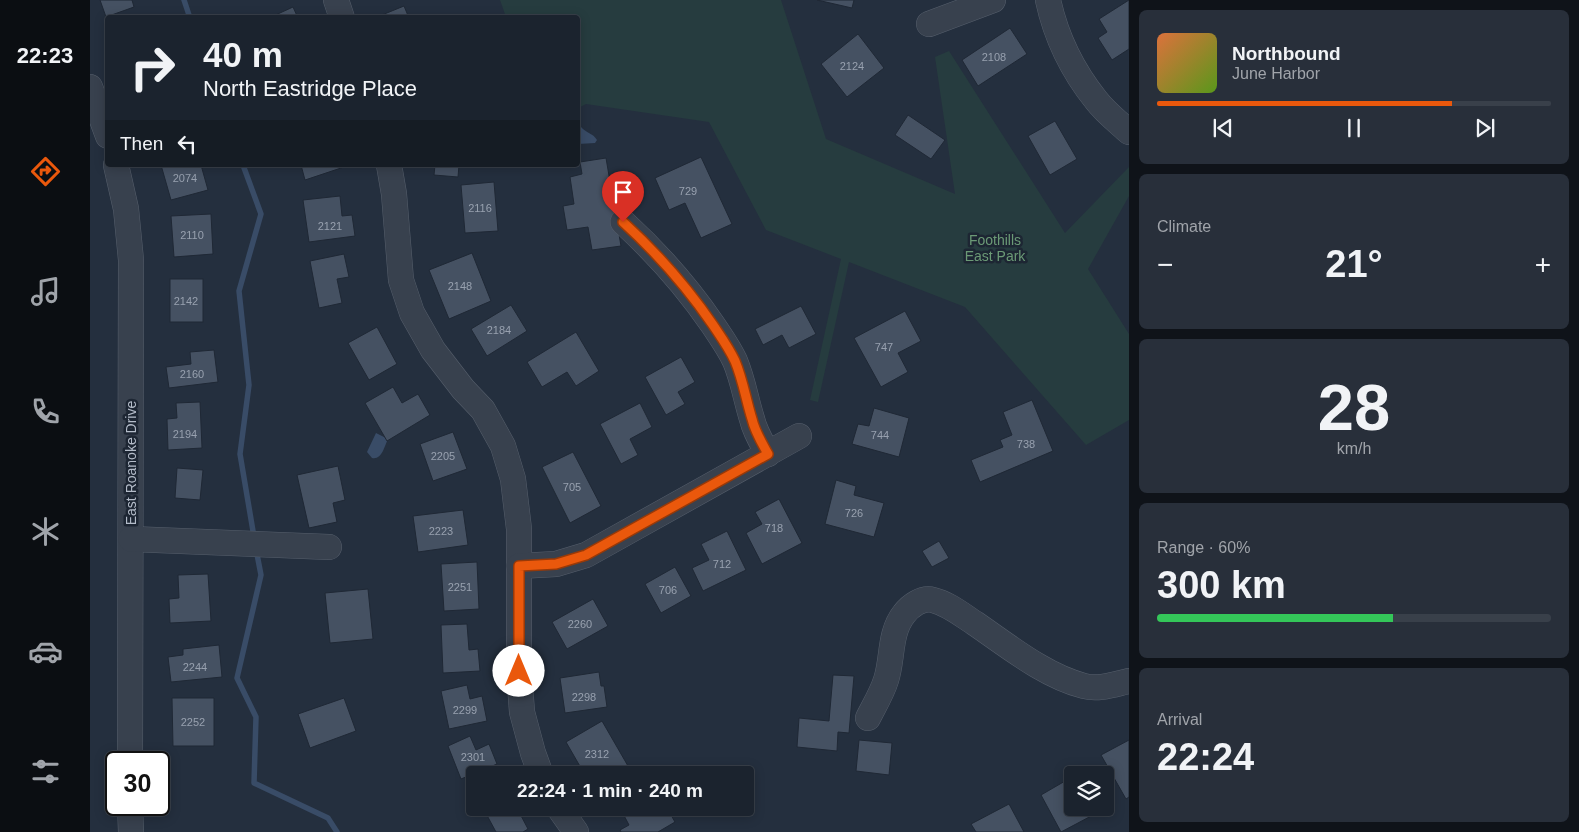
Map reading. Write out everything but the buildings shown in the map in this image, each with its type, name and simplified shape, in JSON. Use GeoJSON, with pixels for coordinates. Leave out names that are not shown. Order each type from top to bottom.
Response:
{"type":"FeatureCollection","features":[{"type":"Feature","properties":{"kind":"street"},"geometry":{"type":"LineString","coordinates":[[336,0],[341,15]]}},
{"type":"Feature","properties":{"kind":"street"},"geometry":{"type":"LineString","coordinates":[[929,24],[993,0]]}},
{"type":"Feature","properties":{"kind":"street"},"geometry":{"type":"LineString","coordinates":[[1048,0],[1050,12],[1067,57],[1096,101],[1129,132]]}},
{"type":"Feature","properties":{"kind":"street"},"geometry":{"type":"LineString","coordinates":[[90,88],[105,128]]}},
{"type":"Feature","properties":{"kind":"street","name":"East Roanoke Drive"},"geometry":{"type":"LineString","coordinates":[[116,167],[126,209],[131,260],[130,751]]}},
{"type":"Feature","properties":{"kind":"street"},"geometry":{"type":"LineString","coordinates":[[388,167],[394,194],[401,280],[412,313],[433,350],[463,389],[483,410],[503,446],[514,479],[520,528],[519,671],[522,712],[538,766]]}},
{"type":"Feature","properties":{"kind":"street"},"geometry":{"type":"LineString","coordinates":[[623,222],[683,284],[700,305],[728,347],[744,384],[752,420],[768,454]]}},
{"type":"Feature","properties":{"kind":"street"},"geometry":{"type":"LineString","coordinates":[[519,566],[556,564],[586,555],[799,436]]}},
{"type":"Feature","properties":{"kind":"street"},"geometry":{"type":"LineString","coordinates":[[130,538],[329,547]]}},
{"type":"Feature","properties":{"kind":"street"},"geometry":{"type":"LineString","coordinates":[[868,718],[886,680],[890,652],[903,615],[919,601],[931,599],[950,607],[1041,667],[1070,682],[1097,687],[1129,680]]}},
{"type":"Feature","properties":{"kind":"street"},"geometry":{"type":"LineString","coordinates":[[130,816],[131,832]]}},
{"type":"Feature","properties":{"kind":"street"},"geometry":{"type":"LineString","coordinates":[[565,816],[576,832]]}},
{"type":"Feature","properties":{"kind":"green space","name":"Foothills East Park"},"geometry":{"type":"Polygon","coordinates":[[[500,0],[781,0],[826,139],[955,194],[935,57],[949,51],[1065,233],[1129,167],[1129,196],[1088,269],[1129,334],[1129,420],[1086,445],[965,307],[849,262],[818,402],[810,400],[841,259],[766,230],[709,122],[586,104],[580,107],[580,15],[505,15],[500,0]]]}},
{"type":"Feature","properties":{"kind":"water"},"geometry":{"type":"Polygon","coordinates":[[[580,128],[597,140],[595,143],[580,144],[580,128]]]}},
{"type":"Feature","properties":{"kind":"water"},"geometry":{"type":"Polygon","coordinates":[[[376,433],[388,439],[380,455],[372,458],[367,452],[376,433]]]}},
{"type":"Feature","properties":{"kind":"waterway"},"geometry":{"type":"LineString","coordinates":[[184,0],[189,15]]}},
{"type":"Feature","properties":{"kind":"waterway"},"geometry":{"type":"LineString","coordinates":[[244,167],[261,214],[239,291],[249,385],[240,454],[254,537]]}},
{"type":"Feature","properties":{"kind":"waterway"},"geometry":{"type":"LineString","coordinates":[[256,549],[261,575],[237,678],[256,717],[254,783],[328,818],[337,832]]}},
{"type":"Feature","properties":{"kind":"route"},"geometry":{"type":"LineString","coordinates":[[519,671],[519,566],[556,564],[586,555],[768,454],[752,420],[744,384],[728,347],[700,305],[683,284],[623,222]]}}]}
